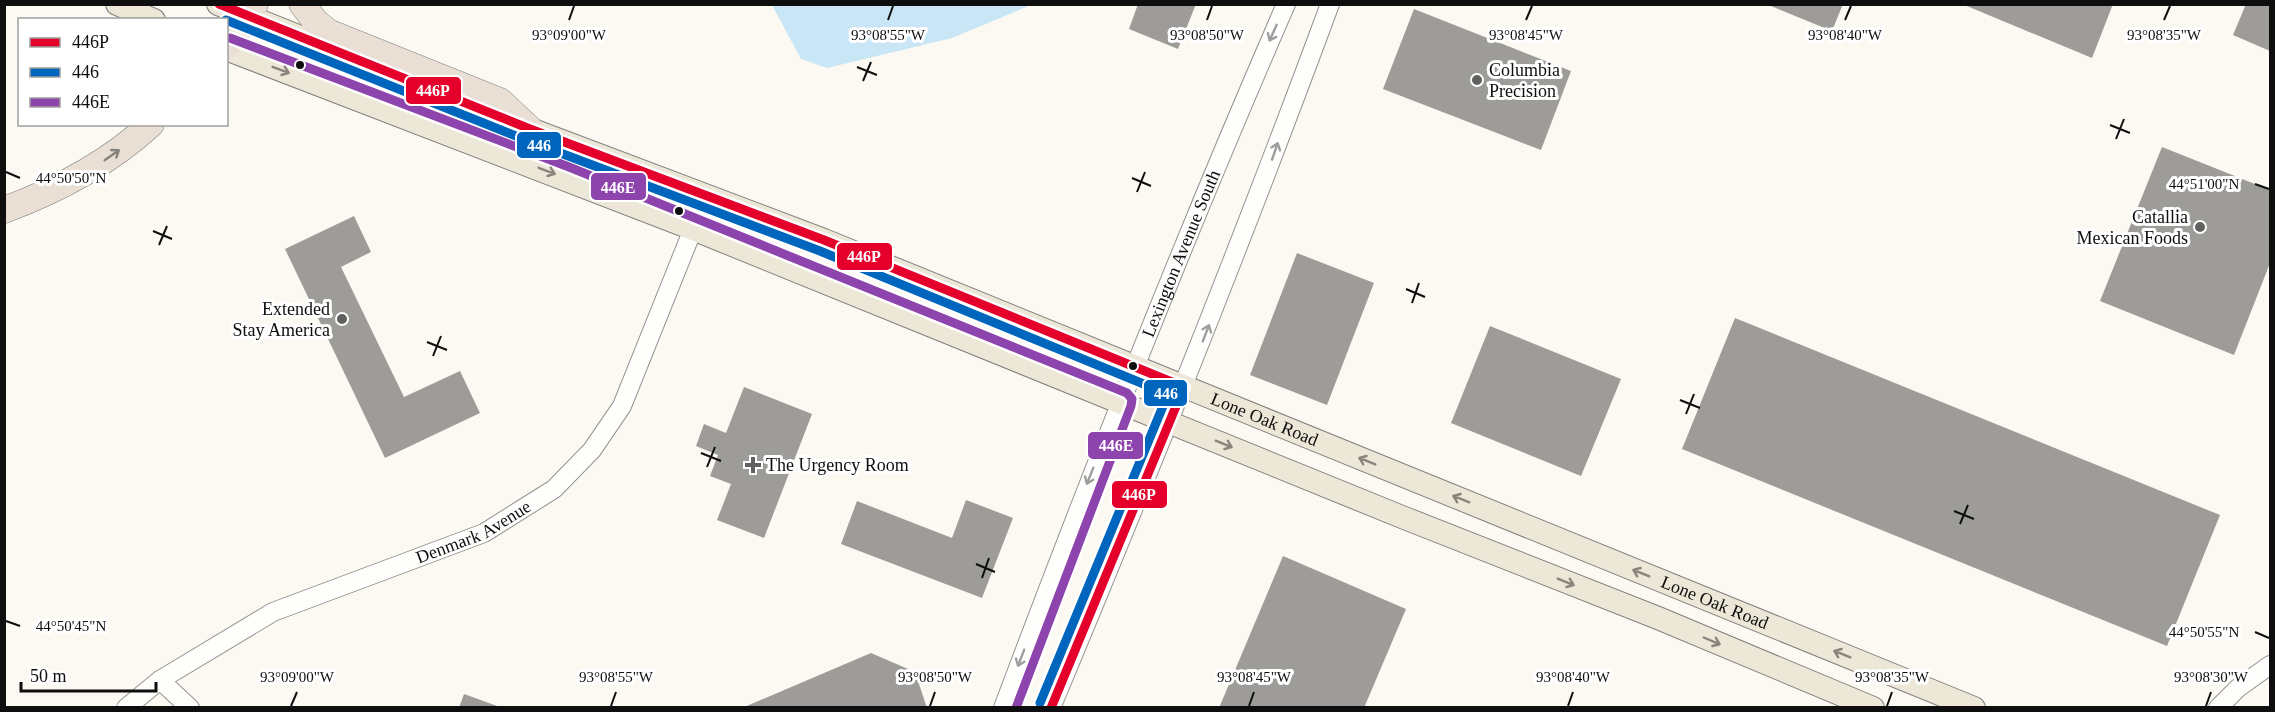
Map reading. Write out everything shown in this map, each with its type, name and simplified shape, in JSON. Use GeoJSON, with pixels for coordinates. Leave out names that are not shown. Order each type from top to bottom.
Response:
{"type":"FeatureCollection","features":[{"type":"Feature","properties":{"kind":"highway"},"geometry":{"type":"LineString","coordinates":[[303,4],[315,21],[328,32],[500,101],[530,129]]}},
{"type":"Feature","properties":{"kind":"highway"},"geometry":{"type":"LineString","coordinates":[[228,44],[251,11]]}},
{"type":"Feature","properties":{"kind":"highway"},"geometry":{"type":"LineString","coordinates":[[4,210],[38,198],[76,178],[110,157],[149,126]]}},
{"type":"Feature","properties":{"kind":"main road"},"geometry":{"type":"LineString","coordinates":[[117,4],[149,18]]}},
{"type":"Feature","properties":{"kind":"main road","name":"Lone Oak Road"},"geometry":{"type":"LineString","coordinates":[[218,4],[251,11],[530,129],[825,240],[1974,708]]}},
{"type":"Feature","properties":{"kind":"main road","name":"Lone Oak Road"},"geometry":{"type":"LineString","coordinates":[[228,48],[564,177],[1407,519],[1658,618],[1874,708]]}},
{"type":"Feature","properties":{"kind":"street","name":"Lexington Avenue South"},"geometry":{"type":"LineString","coordinates":[[1003,708],[1134,367],[1286,4]]}},
{"type":"Feature","properties":{"kind":"street"},"geometry":{"type":"LineString","coordinates":[[1051,708],[1184,387],[1258,199],[1330,4]]}},
{"type":"Feature","properties":{"kind":"street","name":"Denmark Avenue"},"geometry":{"type":"LineString","coordinates":[[126,708],[160,680],[273,612],[484,533],[554,489],[592,450],[622,406],[693,229]]}},
{"type":"Feature","properties":{"kind":"street"},"geometry":{"type":"LineString","coordinates":[[2218,708],[2238,687],[2271,665]]}},
{"type":"Feature","properties":{"kind":"street"},"geometry":{"type":"LineString","coordinates":[[160,680],[190,708]]}},
{"type":"Feature","properties":{"kind":"water"},"geometry":{"type":"Polygon","coordinates":[[[772,5],[1031,5],[952,38],[827,68],[801,59],[772,5]]]}},
{"type":"Feature","properties":{"kind":"building"},"geometry":{"type":"Polygon","coordinates":[[[1138,4],[1196,4],[1178,49],[1129,29],[1138,4]]]}},
{"type":"Feature","properties":{"kind":"building"},"geometry":{"type":"Polygon","coordinates":[[[1766,4],[1843,4],[1832,31],[1766,4]]]}},
{"type":"Feature","properties":{"kind":"building"},"geometry":{"type":"Polygon","coordinates":[[[1962,4],[2113,4],[2092,58],[1962,4]]]}},
{"type":"Feature","properties":{"kind":"building"},"geometry":{"type":"Polygon","coordinates":[[[2246,4],[2270,4],[2270,51],[2233,35],[2246,4]]]}},
{"type":"Feature","properties":{"kind":"building","name":"Columbia Precision"},"geometry":{"type":"Polygon","coordinates":[[[1414,9],[1571,71],[1541,150],[1383,89],[1414,9]]]}},
{"type":"Feature","properties":{"kind":"building","name":"Catallia Mexican Foods"},"geometry":{"type":"Polygon","coordinates":[[[2162,147],[2270,190],[2270,263],[2234,355],[2100,301],[2162,147]]]}},
{"type":"Feature","properties":{"kind":"building","name":"Extended Stay America"},"geometry":{"type":"Polygon","coordinates":[[[354,216],[371,252],[341,267],[404,397],[460,371],[480,413],[385,458],[285,249],[354,216]]]}},
{"type":"Feature","properties":{"kind":"building"},"geometry":{"type":"Polygon","coordinates":[[[1297,253],[1374,283],[1327,405],[1250,375],[1297,253]]]}},
{"type":"Feature","properties":{"kind":"building"},"geometry":{"type":"Polygon","coordinates":[[[1735,318],[2220,515],[2167,646],[1682,449],[1735,318]]]}},
{"type":"Feature","properties":{"kind":"building"},"geometry":{"type":"Polygon","coordinates":[[[1490,326],[1621,379],[1581,476],[1451,423],[1490,326]]]}},
{"type":"Feature","properties":{"kind":"building","name":"The Urgency Room"},"geometry":{"type":"Polygon","coordinates":[[[744,387],[812,414],[764,538],[717,520],[731,484],[710,476],[718,455],[696,446],[704,424],[726,433],[744,387]]]}},
{"type":"Feature","properties":{"kind":"building"},"geometry":{"type":"Polygon","coordinates":[[[966,500],[1013,518],[982,598],[841,544],[857,501],[952,538],[966,500]]]}},
{"type":"Feature","properties":{"kind":"building"},"geometry":{"type":"Polygon","coordinates":[[[1283,556],[1406,609],[1364,708],[1219,708],[1283,556]]]}},
{"type":"Feature","properties":{"kind":"building"},"geometry":{"type":"Polygon","coordinates":[[[871,653],[915,672],[927,708],[742,708],[871,653]]]}},
{"type":"Feature","properties":{"kind":"building"},"geometry":{"type":"Polygon","coordinates":[[[464,694],[500,707],[500,708],[459,708],[464,694]]]}},
{"type":"Feature","properties":{"kind":"transit line","name":"446P"},"geometry":{"type":"LineString","coordinates":[[219,4],[530,129],[824,240],[1184,387],[1051,708]]}},
{"type":"Feature","properties":{"kind":"transit line","name":"446"},"geometry":{"type":"LineString","coordinates":[[228,21],[526,140],[820,251],[1168,394],[1040,703]]}},
{"type":"Feature","properties":{"kind":"transit line","name":"446E"},"geometry":{"type":"LineString","coordinates":[[230,38],[569,167],[1127,393],[1132,399],[1131,406],[1016,708]]}},
{"type":"Feature","properties":{"kind":"place","name":"Columbia Precision"},"geometry":{"type":"Point","coordinates":[1477,80]}},
{"type":"Feature","properties":{"kind":"place","name":"Catallia Mexican Foods"},"geometry":{"type":"Point","coordinates":[2200,227]}},
{"type":"Feature","properties":{"kind":"place","name":"Extended Stay America"},"geometry":{"type":"Point","coordinates":[342,319]}},
{"type":"Feature","properties":{"kind":"place","name":"The Urgency Room"},"geometry":{"type":"Point","coordinates":[753,465]}}]}
